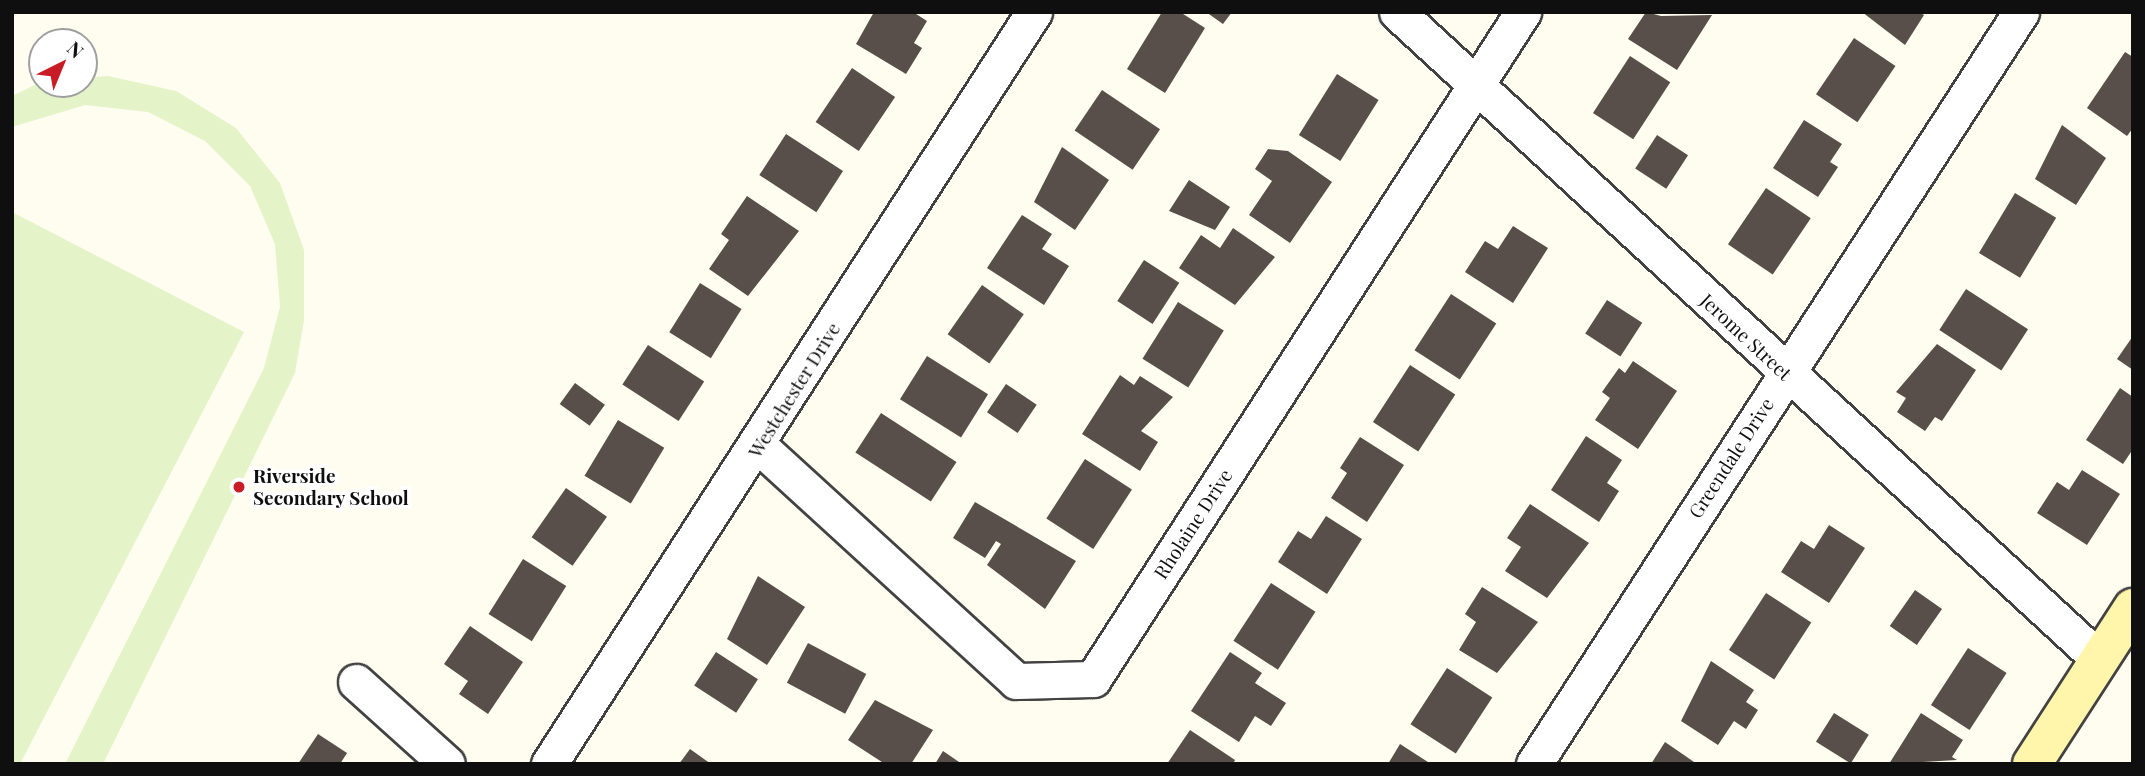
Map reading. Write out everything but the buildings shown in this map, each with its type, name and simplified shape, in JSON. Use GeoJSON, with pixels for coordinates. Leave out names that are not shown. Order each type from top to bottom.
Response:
{"type":"FeatureCollection","features":[{"type":"Feature","properties":{"kind":"street","name":"Westchester Drive"},"geometry":{"type":"LineString","coordinates":[[549,764],[759,446],[1034,12]]}},
{"type":"Feature","properties":{"kind":"street","name":"Jerome Street"},"geometry":{"type":"LineString","coordinates":[[1397,12],[1786,374],[2099,659]]}},
{"type":"Feature","properties":{"kind":"street","name":"Rholaine Drive"},"geometry":{"type":"LineString","coordinates":[[759,446],[1016,681],[1093,680],[1523,12]]}},
{"type":"Feature","properties":{"kind":"street","name":"Greendale Drive"},"geometry":{"type":"LineString","coordinates":[[1534,764],[2021,12]]}},
{"type":"Feature","properties":{"kind":"street"},"geometry":{"type":"LineString","coordinates":[[2032,764],[2133,608]]}},
{"type":"Feature","properties":{"kind":"street"},"geometry":{"type":"LineString","coordinates":[[356,682],[447,764]]}},
{"type":"Feature","properties":{"kind":"green space"},"geometry":{"type":"Polygon","coordinates":[[[108,76],[176,91],[236,128],[280,183],[304,250],[304,320],[295,373],[103,764],[65,764],[264,368],[280,307],[275,244],[250,186],[205,141],[148,112],[85,105],[12,127],[12,96],[28,88],[28,98],[98,98],[98,77],[108,76]]]}},
{"type":"Feature","properties":{"kind":"green space"},"geometry":{"type":"Polygon","coordinates":[[[12,212],[244,332],[20,764],[12,764],[12,212]]]}},
{"type":"Feature","properties":{"kind":"place","name":"Riverside Secondary School"},"geometry":{"type":"Point","coordinates":[239,487]}}]}
